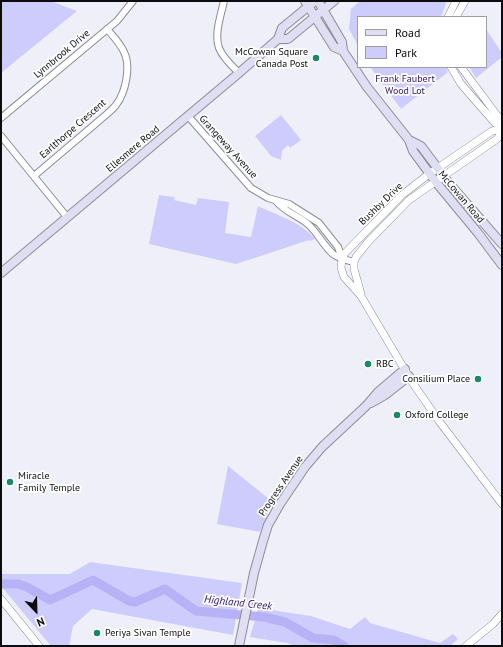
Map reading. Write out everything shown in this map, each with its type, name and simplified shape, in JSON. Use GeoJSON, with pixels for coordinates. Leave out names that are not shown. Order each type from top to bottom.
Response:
{"type":"FeatureCollection","features":[{"type":"Feature","properties":{"kind":"main road","name":"Ellesmere Road"},"geometry":{"type":"LineString","coordinates":[[278,39],[288,39],[334,1]]}},
{"type":"Feature","properties":{"kind":"main road","name":"Ellesmere Road"},"geometry":{"type":"LineString","coordinates":[[1,273],[239,73],[278,39],[282,28],[312,2]]}},
{"type":"Feature","properties":{"kind":"main road","name":"McCowan Road"},"geometry":{"type":"LineString","coordinates":[[312,2],[323,10],[342,42],[343,51],[366,87],[409,140],[413,151],[429,174],[478,233],[502,265]]}},
{"type":"Feature","properties":{"kind":"main road","name":"McCowan Road"},"geometry":{"type":"LineString","coordinates":[[312,2],[315,17],[334,47],[343,51]]}},
{"type":"Feature","properties":{"kind":"main road","name":"McCowan Road"},"geometry":{"type":"LineString","coordinates":[[409,140],[421,146],[444,176],[502,244]]}},
{"type":"Feature","properties":{"kind":"main road","name":"Progress Avenue"},"geometry":{"type":"LineString","coordinates":[[240,646],[254,573],[268,525],[280,504],[311,460],[335,434],[366,406],[378,392],[405,369]]}},
{"type":"Feature","properties":{"kind":"main road","name":"Progress Avenue"},"geometry":{"type":"LineString","coordinates":[[366,406],[385,395],[409,376]]}},
{"type":"Feature","properties":{"kind":"street","name":"Lynnbrook Drive"},"geometry":{"type":"LineString","coordinates":[[1,118],[107,30],[125,13],[133,1]]}},
{"type":"Feature","properties":{"kind":"street"},"geometry":{"type":"LineString","coordinates":[[224,1],[218,30],[218,43],[222,53],[239,73]]}},
{"type":"Feature","properties":{"kind":"street"},"geometry":{"type":"LineString","coordinates":[[448,16],[456,1]]}},
{"type":"Feature","properties":{"kind":"street"},"geometry":{"type":"LineString","coordinates":[[457,16],[465,1]]}},
{"type":"Feature","properties":{"kind":"street","name":"Earlthorpe Crescent"},"geometry":{"type":"LineString","coordinates":[[34,176],[108,114],[116,106],[120,99],[124,89],[127,71],[126,58],[122,47],[107,30]]}},
{"type":"Feature","properties":{"kind":"street"},"geometry":{"type":"LineString","coordinates":[[452,68],[462,84],[494,123],[502,129]]}},
{"type":"Feature","properties":{"kind":"street"},"geometry":{"type":"LineString","coordinates":[[461,68],[502,122]]}},
{"type":"Feature","properties":{"kind":"street","name":"Grangeway Avenue"},"geometry":{"type":"LineString","coordinates":[[188,116],[251,188],[276,201],[283,210],[308,224],[320,236],[334,255],[354,262]]}},
{"type":"Feature","properties":{"kind":"street","name":"Bushby Drive"},"geometry":{"type":"LineString","coordinates":[[342,259],[345,253],[402,195],[429,174],[492,132],[502,129]]}},
{"type":"Feature","properties":{"kind":"street","name":"Bushby Drive"},"geometry":{"type":"LineString","coordinates":[[354,262],[356,257],[371,239],[409,200],[497,139],[502,129]]}},
{"type":"Feature","properties":{"kind":"street"},"geometry":{"type":"LineString","coordinates":[[1,136],[67,217]]}},
{"type":"Feature","properties":{"kind":"street"},"geometry":{"type":"LineString","coordinates":[[395,202],[402,207]]}},
{"type":"Feature","properties":{"kind":"street"},"geometry":{"type":"LineString","coordinates":[[365,233],[371,239]]}},
{"type":"Feature","properties":{"kind":"street"},"geometry":{"type":"LineString","coordinates":[[342,259],[341,268],[344,277],[361,296],[409,376],[452,441],[502,504]]}},
{"type":"Feature","properties":{"kind":"street"},"geometry":{"type":"LineString","coordinates":[[354,262],[354,269],[361,296]]}},
{"type":"Feature","properties":{"kind":"street"},"geometry":{"type":"LineString","coordinates":[[1,599],[39,646]]}},
{"type":"Feature","properties":{"kind":"street"},"geometry":{"type":"LineString","coordinates":[[493,624],[502,614]]}},
{"type":"Feature","properties":{"kind":"street"},"geometry":{"type":"LineString","coordinates":[[466,646],[502,618]]}},
{"type":"Feature","properties":{"kind":"green space"},"geometry":{"type":"Polygon","coordinates":[[[1,1],[51,1],[77,11],[1,73],[1,1]]]}},
{"type":"Feature","properties":{"kind":"green space"},"geometry":{"type":"Polygon","coordinates":[[[360,1],[447,1],[441,16],[357,16],[357,44],[349,29],[351,9],[360,1]]]}},
{"type":"Feature","properties":{"kind":"green space"},"geometry":{"type":"Polygon","coordinates":[[[487,30],[502,53],[502,57],[476,78],[470,68],[487,68],[487,30]]]}},
{"type":"Feature","properties":{"kind":"green space","name":"Frank Faubert Wood Lot"},"geometry":{"type":"Polygon","coordinates":[[[371,68],[446,68],[448,72],[401,109],[371,68]]]}},
{"type":"Feature","properties":{"kind":"green space"},"geometry":{"type":"Polygon","coordinates":[[[281,115],[301,140],[290,148],[288,145],[282,151],[281,160],[271,156],[255,136],[281,115]]]}},
{"type":"Feature","properties":{"kind":"green space"},"geometry":{"type":"Polygon","coordinates":[[[159,195],[175,197],[174,200],[196,205],[198,198],[229,202],[225,233],[251,237],[258,206],[296,223],[310,233],[315,239],[236,264],[149,244],[159,195]]]}},
{"type":"Feature","properties":{"kind":"green space"},"geometry":{"type":"Polygon","coordinates":[[[228,466],[273,502],[260,532],[217,524],[228,466]]]}},
{"type":"Feature","properties":{"kind":"green space"},"geometry":{"type":"Polygon","coordinates":[[[90,562],[242,583],[233,635],[92,609],[73,626],[69,646],[51,646],[1,586],[1,574],[70,574],[90,562]]]}},
{"type":"Feature","properties":{"kind":"green space"},"geometry":{"type":"Polygon","coordinates":[[[258,608],[311,616],[350,629],[365,617],[370,623],[440,643],[453,634],[458,639],[450,646],[295,646],[287,643],[250,637],[258,608]]]}},
{"type":"Feature","properties":{"kind":"waterway","name":"Highland Creek"},"geometry":{"type":"LineString","coordinates":[[2,584],[18,584],[27,587],[50,600],[93,580],[129,601],[135,602],[165,589],[196,611],[264,617],[285,622],[313,638],[334,640],[344,646]]}},
{"type":"Feature","properties":{"kind":"place","name":"McCowan Square Canada Post"},"geometry":{"type":"Point","coordinates":[316,58]}},
{"type":"Feature","properties":{"kind":"place","name":"RBC"},"geometry":{"type":"Point","coordinates":[368,364]}},
{"type":"Feature","properties":{"kind":"place","name":"Consilium Place"},"geometry":{"type":"Point","coordinates":[478,379]}},
{"type":"Feature","properties":{"kind":"place","name":"Oxford College"},"geometry":{"type":"Point","coordinates":[397,415]}},
{"type":"Feature","properties":{"kind":"place","name":"Miracle Family Temple"},"geometry":{"type":"Point","coordinates":[10,482]}},
{"type":"Feature","properties":{"kind":"place","name":"Periya Sivan Temple"},"geometry":{"type":"Point","coordinates":[97,633]}}]}
